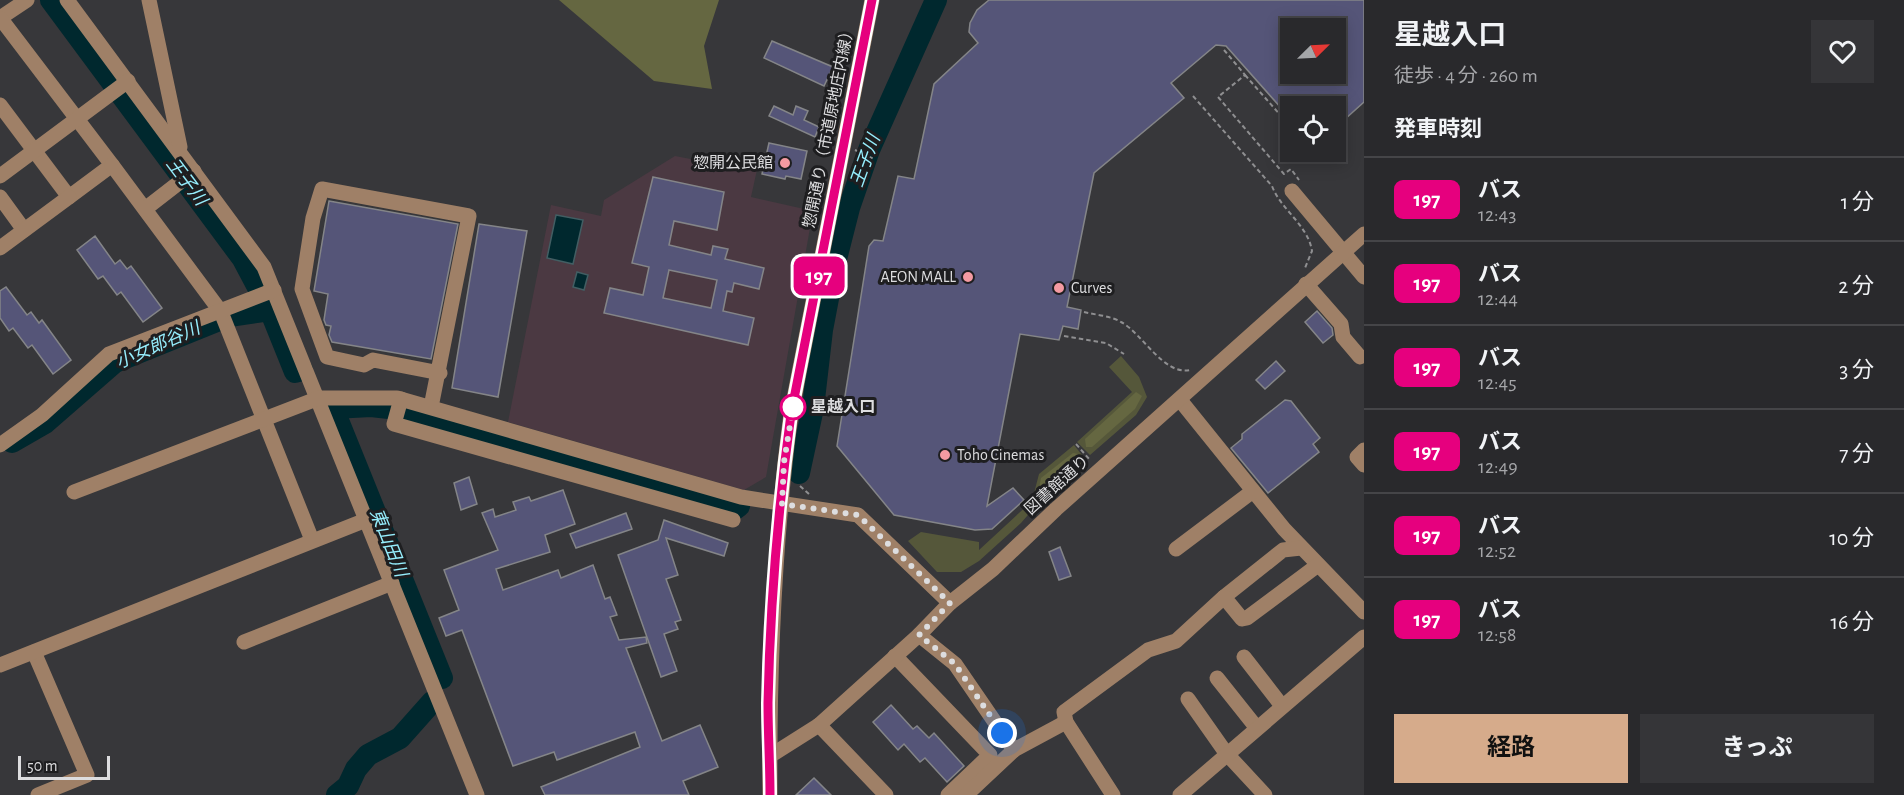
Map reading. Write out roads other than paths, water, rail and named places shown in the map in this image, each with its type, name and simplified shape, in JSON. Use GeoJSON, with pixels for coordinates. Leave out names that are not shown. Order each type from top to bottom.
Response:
{"type":"FeatureCollection","features":[{"type":"Feature","properties":{"kind":"street"},"geometry":{"type":"LineString","coordinates":[[27,0],[1,18],[78,118],[222,317],[312,540]]}},
{"type":"Feature","properties":{"kind":"street"},"geometry":{"type":"LineString","coordinates":[[67,0],[264,267],[267,293],[319,398],[324,418],[477,795]]}},
{"type":"Feature","properties":{"kind":"street"},"geometry":{"type":"LineString","coordinates":[[149,0],[181,153]]}},
{"type":"Feature","properties":{"kind":"street","name":"惣開通り（市道原地庄内線）"},"geometry":{"type":"LineString","coordinates":[[770,795],[768,705],[773,587],[791,414],[872,0]]}},
{"type":"Feature","properties":{"kind":"street"},"geometry":{"type":"LineString","coordinates":[[0,176],[127,81]]}},
{"type":"Feature","properties":{"kind":"street"},"geometry":{"type":"LineString","coordinates":[[141,99],[161,94],[167,87]]}},
{"type":"Feature","properties":{"kind":"street"},"geometry":{"type":"LineString","coordinates":[[0,105],[69,197]]}},
{"type":"Feature","properties":{"kind":"street"},"geometry":{"type":"LineString","coordinates":[[0,248],[112,165]]}},
{"type":"Feature","properties":{"kind":"street"},"geometry":{"type":"LineString","coordinates":[[145,209],[192,172]]}},
{"type":"Feature","properties":{"kind":"street"},"geometry":{"type":"LineString","coordinates":[[1296,187],[1342,251],[1364,277]]}},
{"type":"Feature","properties":{"kind":"street"},"geometry":{"type":"LineString","coordinates":[[431,408],[440,373],[469,216],[322,189],[313,218],[302,289],[327,357],[364,365],[373,360],[440,373]]}},
{"type":"Feature","properties":{"kind":"street"},"geometry":{"type":"LineString","coordinates":[[0,197],[24,230]]}},
{"type":"Feature","properties":{"kind":"street","name":"図書館通り"},"geometry":{"type":"LineString","coordinates":[[770,756],[819,725],[919,635],[950,603],[993,569],[1056,509],[1180,400],[1304,279],[1364,234]]}},
{"type":"Feature","properties":{"kind":"street"},"geometry":{"type":"LineString","coordinates":[[1304,279],[1341,324],[1343,337],[1360,357]]}},
{"type":"Feature","properties":{"kind":"street"},"geometry":{"type":"LineString","coordinates":[[0,446],[42,415],[110,354],[222,317],[267,293]]}},
{"type":"Feature","properties":{"kind":"street"},"geometry":{"type":"LineString","coordinates":[[74,492],[319,398],[401,400],[741,497],[858,515],[950,603]]}},
{"type":"Feature","properties":{"kind":"street"},"geometry":{"type":"LineString","coordinates":[[401,400],[394,424],[733,520]]}},
{"type":"Feature","properties":{"kind":"street"},"geometry":{"type":"LineString","coordinates":[[1180,400],[1301,548],[1364,612]]}},
{"type":"Feature","properties":{"kind":"street"},"geometry":{"type":"LineString","coordinates":[[1364,450],[1357,457],[1364,465]]}},
{"type":"Feature","properties":{"kind":"street"},"geometry":{"type":"LineString","coordinates":[[1176,549],[1253,491]]}},
{"type":"Feature","properties":{"kind":"street"},"geometry":{"type":"LineString","coordinates":[[0,665],[366,520]]}},
{"type":"Feature","properties":{"kind":"street"},"geometry":{"type":"LineString","coordinates":[[1113,795],[1066,722],[1064,712],[1148,650],[1176,641],[1224,597],[1283,550],[1301,548]]}},
{"type":"Feature","properties":{"kind":"street"},"geometry":{"type":"LineString","coordinates":[[1224,597],[1237,615],[1242,619],[1247,618],[1318,565]]}},
{"type":"Feature","properties":{"kind":"street"},"geometry":{"type":"LineString","coordinates":[[244,642],[392,584]]}},
{"type":"Feature","properties":{"kind":"street"},"geometry":{"type":"LineString","coordinates":[[919,635],[955,664],[1014,750]]}},
{"type":"Feature","properties":{"kind":"street"},"geometry":{"type":"LineString","coordinates":[[1180,795],[1256,727],[1364,637]]}},
{"type":"Feature","properties":{"kind":"street"},"geometry":{"type":"LineString","coordinates":[[34,652],[87,775],[38,795]]}},
{"type":"Feature","properties":{"kind":"street"},"geometry":{"type":"LineString","coordinates":[[895,656],[990,755],[948,795]]}},
{"type":"Feature","properties":{"kind":"street"},"geometry":{"type":"LineString","coordinates":[[1244,657],[1282,706]]}},
{"type":"Feature","properties":{"kind":"street"},"geometry":{"type":"LineString","coordinates":[[1217,678],[1256,727]]}},
{"type":"Feature","properties":{"kind":"street"},"geometry":{"type":"LineString","coordinates":[[1188,699],[1226,753],[1265,795]]}},
{"type":"Feature","properties":{"kind":"street"},"geometry":{"type":"LineString","coordinates":[[966,795],[1014,750],[1066,722]]}},
{"type":"Feature","properties":{"kind":"street"},"geometry":{"type":"LineString","coordinates":[[819,725],[886,795]]}},
{"type":"Feature","properties":{"kind":"water"},"geometry":{"type":"Polygon","coordinates":[[[556,215],[583,220],[573,264],[547,258],[556,215]]]}},
{"type":"Feature","properties":{"kind":"water"},"geometry":{"type":"Polygon","coordinates":[[[577,272],[588,275],[584,290],[573,287],[577,272]]]}},
{"type":"Feature","properties":{"kind":"waterway","name":"王子川"},"geometry":{"type":"LineString","coordinates":[[51,0],[243,259],[270,310],[295,372],[302,370]]}},
{"type":"Feature","properties":{"kind":"waterway","name":"王子川"},"geometry":{"type":"LineString","coordinates":[[799,473],[813,408],[822,330],[834,267],[849,208],[869,150],[936,0]]}},
{"type":"Feature","properties":{"kind":"waterway","name":"小女郎谷川"},"geometry":{"type":"LineString","coordinates":[[12,442],[45,423],[115,362],[229,316],[270,310]]}},
{"type":"Feature","properties":{"kind":"waterway","name":"王子川"},"geometry":{"type":"LineString","coordinates":[[442,678],[333,408],[371,406],[398,409],[735,509],[739,506]]}},
{"type":"Feature","properties":{"kind":"waterway","name":"東山田川"},"geometry":{"type":"LineString","coordinates":[[337,795],[348,786],[356,769],[368,755],[400,738],[432,702]]}},
{"type":"Feature","properties":{"kind":"place","name":"惣開公民館"},"geometry":{"type":"Point","coordinates":[785,163]}},
{"type":"Feature","properties":{"kind":"place","name":"AEON MALL"},"geometry":{"type":"Point","coordinates":[968,277]}},
{"type":"Feature","properties":{"kind":"place","name":"Curves"},"geometry":{"type":"Point","coordinates":[1059,288]}},
{"type":"Feature","properties":{"kind":"place","name":"星越入口"},"geometry":{"type":"Point","coordinates":[793,407]}},
{"type":"Feature","properties":{"kind":"place","name":"Toho Cinemas"},"geometry":{"type":"Point","coordinates":[945,455]}}]}
